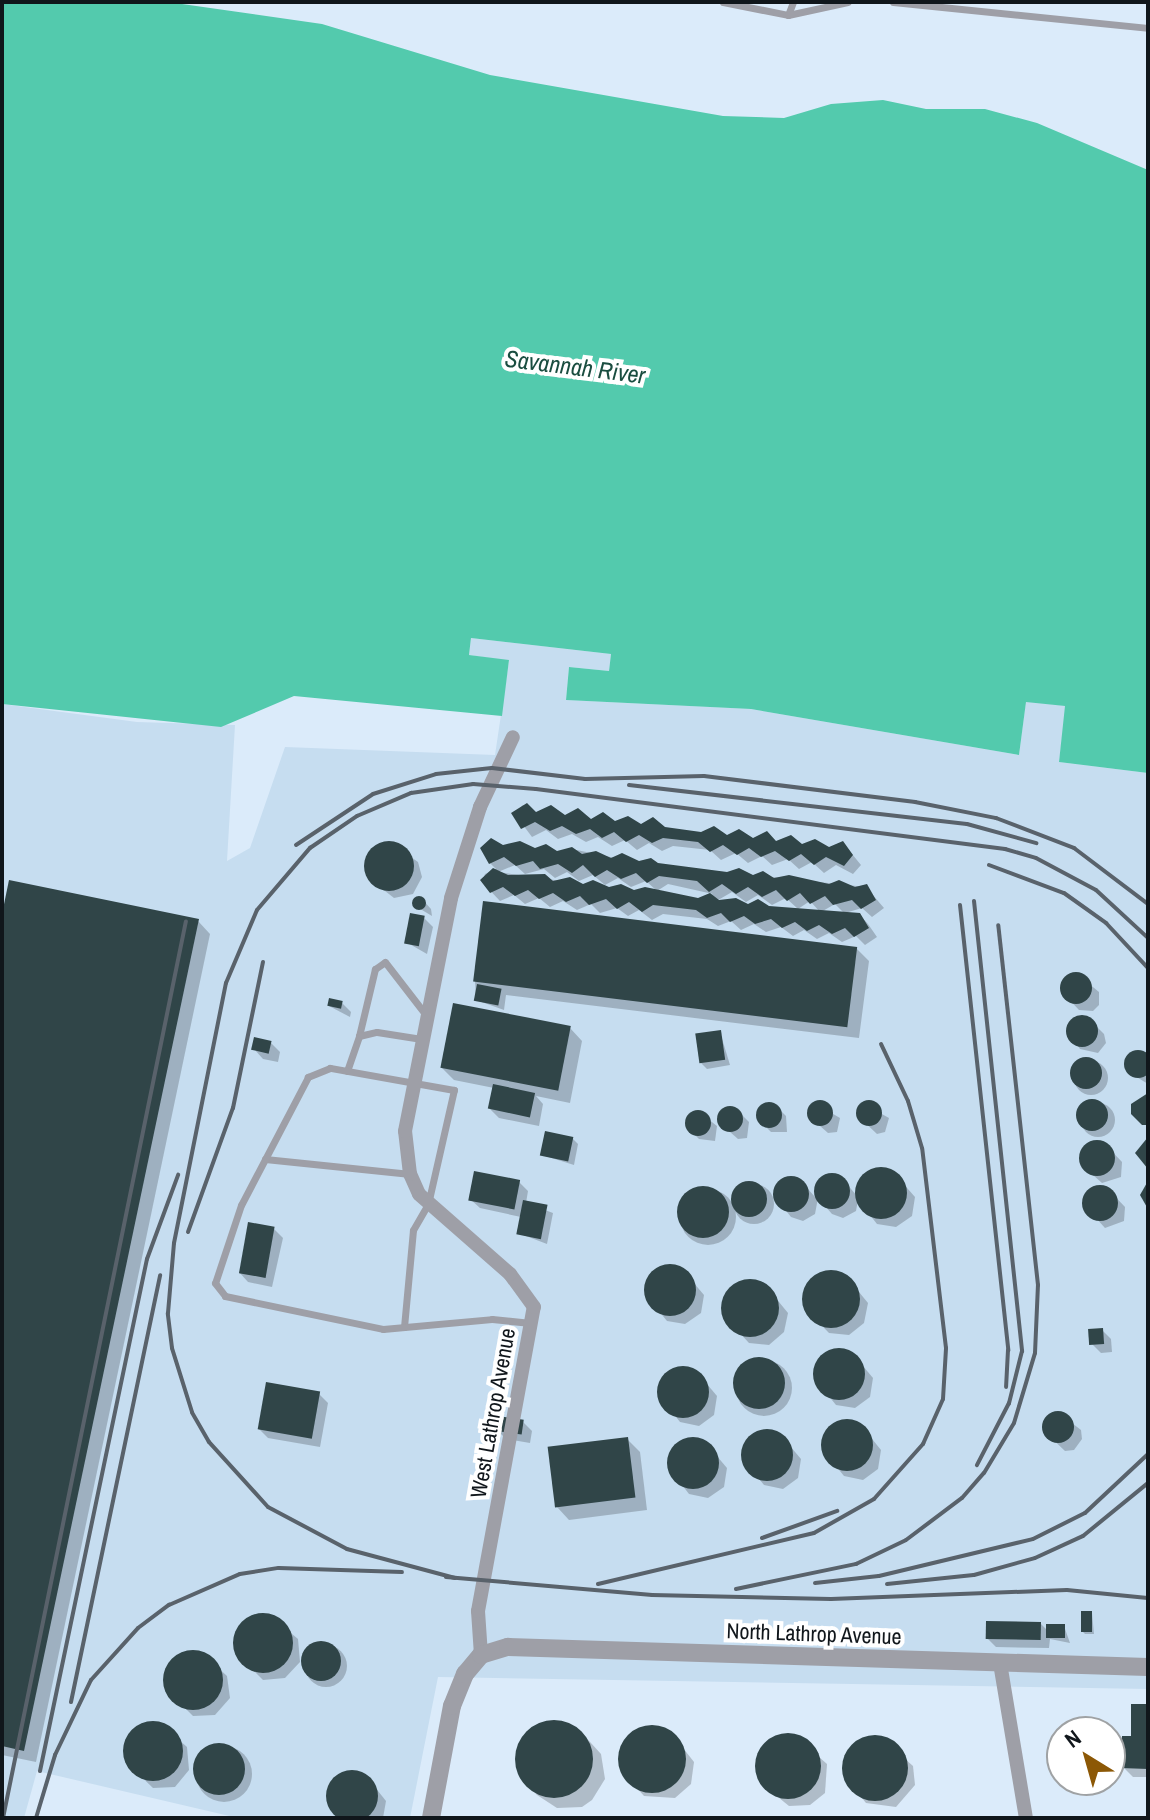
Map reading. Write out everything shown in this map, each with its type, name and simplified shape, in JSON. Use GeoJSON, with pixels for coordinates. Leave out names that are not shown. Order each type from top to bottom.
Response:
{"type":"FeatureCollection","features":[{"type":"Feature","properties":{"kind":"street","name":"West Lathrop Avenue"},"geometry":{"type":"LineString","coordinates":[[481,1655],[478,1611],[534,1323],[527,1294],[510,1274],[428,1204],[410,1174],[405,1131],[426,1015],[466,847],[513,737]]}},
{"type":"Feature","properties":{"kind":"street","name":"North Lathrop Avenue"},"geometry":{"type":"LineString","coordinates":[[481,1655],[540,1645],[1148,1667]]}},
{"type":"Feature","properties":{"kind":"street"},"geometry":{"type":"LineString","coordinates":[[431,1818],[452,1706],[465,1674],[481,1655]]}},
{"type":"Feature","properties":{"kind":"street"},"geometry":{"type":"LineString","coordinates":[[1000,1663],[1026,1818]]}},
{"type":"Feature","properties":{"kind":"lane"},"geometry":{"type":"LineString","coordinates":[[723,2],[788,15],[848,2]]}},
{"type":"Feature","properties":{"kind":"lane"},"geometry":{"type":"LineString","coordinates":[[788,15],[793,2]]}},
{"type":"Feature","properties":{"kind":"lane"},"geometry":{"type":"LineString","coordinates":[[893,2],[1148,28]]}},
{"type":"Feature","properties":{"kind":"lane"},"geometry":{"type":"LineString","coordinates":[[347,1071],[375,969],[385,962],[426,1015]]}},
{"type":"Feature","properties":{"kind":"lane"},"geometry":{"type":"LineString","coordinates":[[359,1036],[377,1032],[421,1039]]}},
{"type":"Feature","properties":{"kind":"lane"},"geometry":{"type":"LineString","coordinates":[[404,1327],[413,1230],[428,1204],[454,1090],[330,1068],[308,1077],[241,1205],[215,1283],[225,1296],[383,1329],[492,1319],[534,1323]]}},
{"type":"Feature","properties":{"kind":"lane"},"geometry":{"type":"LineString","coordinates":[[265,1159],[410,1174]]}},
{"type":"Feature","properties":{"kind":"shaded area"},"geometry":{"type":"Polygon","coordinates":[[[471,638],[611,654],[609,671],[569,667],[566,700],[751,709],[1019,755],[1026,701],[1066,706],[1059,762],[1148,773],[1148,1689],[438,1677],[410,1818],[238,1818],[37,1771],[24,1818],[2,1818],[2,704],[137,722],[235,725],[227,861],[250,848],[285,747],[495,755],[509,661],[469,655],[471,638]]]}},
{"type":"Feature","properties":{"kind":"water","name":"Savannah River"},"geometry":{"type":"Polygon","coordinates":[[[2,2],[168,2],[322,24],[490,75],[723,116],[784,118],[831,104],[883,100],[926,109],[985,109],[1037,123],[1148,170],[1148,773],[1059,762],[1065,706],[1026,702],[1019,755],[751,709],[566,700],[569,667],[609,671],[611,654],[471,638],[469,655],[509,660],[502,716],[294,696],[221,727],[2,704],[2,2]]]}},
{"type":"Feature","properties":{"kind":"building"},"geometry":{"type":"Polygon","coordinates":[[[527,803],[536,812],[551,805],[565,815],[578,808],[591,819],[603,812],[615,821],[628,816],[641,824],[653,817],[665,827],[701,832],[714,826],[727,835],[739,829],[753,838],[767,831],[776,841],[791,835],[802,844],[815,839],[829,847],[843,841],[853,855],[844,866],[826,857],[814,865],[801,854],[789,861],[775,851],[761,857],[749,848],[737,855],[723,845],[710,852],[698,842],[663,838],[652,843],[639,835],[626,842],[614,832],[602,838],[590,829],[576,834],[562,826],[550,831],[535,822],[521,829],[511,813],[527,803]]]}},
{"type":"Feature","properties":{"kind":"building"},"geometry":{"type":"Polygon","coordinates":[[[491,838],[503,845],[520,841],[535,848],[546,844],[557,851],[572,847],[582,854],[596,851],[611,858],[622,853],[639,861],[651,858],[658,863],[727,872],[739,868],[753,875],[763,871],[774,878],[789,875],[829,884],[839,880],[855,887],[867,884],[876,900],[861,909],[852,900],[833,905],[825,896],[810,904],[800,893],[787,901],[776,890],[762,897],[748,887],[736,894],[722,884],[709,892],[697,881],[659,876],[647,883],[636,873],[621,879],[607,870],[595,877],[583,865],[572,873],[558,864],[540,869],[533,861],[516,866],[504,857],[489,864],[480,848],[491,838]]]}},
{"type":"Feature","properties":{"kind":"building"},"geometry":{"type":"Polygon","coordinates":[[[389,841],[407,848],[414,866],[407,884],[389,891],[371,884],[364,866],[371,848],[389,841]]]}},
{"type":"Feature","properties":{"kind":"building"},"geometry":{"type":"Polygon","coordinates":[[[493,868],[508,875],[545,874],[553,881],[570,877],[583,884],[593,880],[609,887],[621,884],[634,890],[645,887],[698,898],[710,893],[719,900],[736,898],[748,904],[758,899],[769,906],[860,913],[869,928],[854,937],[845,928],[832,934],[819,925],[807,931],[795,922],[782,928],[771,919],[755,924],[744,916],[730,922],[721,913],[707,918],[696,910],[653,905],[642,912],[629,902],[617,909],[606,899],[589,905],[580,896],[566,902],[553,893],[539,899],[528,890],[515,896],[503,887],[490,893],[480,880],[493,868]]]}},
{"type":"Feature","properties":{"kind":"building"},"geometry":{"type":"Polygon","coordinates":[[[9,880],[199,919],[24,1751],[2,1746],[2,914],[9,880]]]}},
{"type":"Feature","properties":{"kind":"building"},"geometry":{"type":"Polygon","coordinates":[[[419,896],[426,903],[419,910],[412,903],[419,896]]]}},
{"type":"Feature","properties":{"kind":"building"},"geometry":{"type":"Polygon","coordinates":[[[483,901],[857,947],[847,1027],[473,981],[483,901]]]}},
{"type":"Feature","properties":{"kind":"building"},"geometry":{"type":"Polygon","coordinates":[[[410,913],[425,916],[419,946],[404,943],[410,913]]]}},
{"type":"Feature","properties":{"kind":"building"},"geometry":{"type":"Polygon","coordinates":[[[1076,972],[1087,977],[1092,988],[1087,999],[1076,1004],[1065,999],[1060,988],[1065,977],[1076,972]]]}},
{"type":"Feature","properties":{"kind":"building"},"geometry":{"type":"Polygon","coordinates":[[[477,984],[502,989],[498,1005],[474,1001],[477,984]]]}},
{"type":"Feature","properties":{"kind":"building"},"geometry":{"type":"Polygon","coordinates":[[[329,998],[343,1001],[341,1009],[327,1006],[329,998]]]}},
{"type":"Feature","properties":{"kind":"building"},"geometry":{"type":"Polygon","coordinates":[[[453,1003],[571,1026],[558,1091],[440,1068],[453,1003]]]}},
{"type":"Feature","properties":{"kind":"building"},"geometry":{"type":"Polygon","coordinates":[[[1082,1015],[1093,1020],[1098,1031],[1093,1042],[1082,1047],[1071,1042],[1066,1031],[1071,1020],[1082,1015]]]}},
{"type":"Feature","properties":{"kind":"building"},"geometry":{"type":"Polygon","coordinates":[[[721,1030],[725,1060],[699,1063],[695,1034],[721,1030]]]}},
{"type":"Feature","properties":{"kind":"building"},"geometry":{"type":"Polygon","coordinates":[[[254,1037],[272,1041],[269,1054],[251,1050],[254,1037]]]}},
{"type":"Feature","properties":{"kind":"building"},"geometry":{"type":"Polygon","coordinates":[[[1138,1050],[1148,1054],[1152,1064],[1148,1074],[1138,1078],[1128,1074],[1124,1064],[1128,1054],[1138,1050]]]}},
{"type":"Feature","properties":{"kind":"building"},"geometry":{"type":"Polygon","coordinates":[[[1086,1057],[1097,1062],[1102,1073],[1097,1084],[1086,1089],[1075,1084],[1070,1073],[1075,1062],[1086,1057]]]}},
{"type":"Feature","properties":{"kind":"building"},"geometry":{"type":"Polygon","coordinates":[[[493,1084],[535,1093],[530,1117],[488,1108],[493,1084]]]}},
{"type":"Feature","properties":{"kind":"building"},"geometry":{"type":"Polygon","coordinates":[[[1148,1093],[1148,1125],[1142,1125],[1131,1114],[1131,1104],[1148,1093]]]}},
{"type":"Feature","properties":{"kind":"building"},"geometry":{"type":"Polygon","coordinates":[[[1092,1099],[1103,1104],[1108,1115],[1103,1126],[1092,1131],[1081,1126],[1076,1115],[1081,1104],[1092,1099]]]}},
{"type":"Feature","properties":{"kind":"building"},"geometry":{"type":"Polygon","coordinates":[[[820,1100],[829,1104],[833,1113],[829,1122],[820,1126],[811,1122],[807,1113],[811,1104],[820,1100]]]}},
{"type":"Feature","properties":{"kind":"building"},"geometry":{"type":"Polygon","coordinates":[[[869,1100],[878,1104],[882,1113],[878,1122],[869,1126],[860,1122],[856,1113],[860,1104],[869,1100]]]}},
{"type":"Feature","properties":{"kind":"building"},"geometry":{"type":"Polygon","coordinates":[[[769,1102],[778,1106],[782,1115],[778,1124],[769,1128],[760,1124],[756,1115],[760,1106],[769,1102]]]}},
{"type":"Feature","properties":{"kind":"building"},"geometry":{"type":"Polygon","coordinates":[[[730,1106],[739,1110],[743,1119],[739,1128],[730,1132],[721,1128],[717,1119],[721,1110],[730,1106]]]}},
{"type":"Feature","properties":{"kind":"building"},"geometry":{"type":"Polygon","coordinates":[[[698,1110],[707,1114],[711,1123],[707,1132],[698,1136],[689,1132],[685,1123],[689,1114],[698,1110]]]}},
{"type":"Feature","properties":{"kind":"building"},"geometry":{"type":"Polygon","coordinates":[[[545,1131],[573,1137],[568,1161],[540,1155],[545,1131]]]}},
{"type":"Feature","properties":{"kind":"building"},"geometry":{"type":"Polygon","coordinates":[[[1148,1137],[1148,1169],[1135,1153],[1148,1137]]]}},
{"type":"Feature","properties":{"kind":"building"},"geometry":{"type":"Polygon","coordinates":[[[1097,1140],[1110,1145],[1115,1158],[1110,1171],[1097,1176],[1084,1171],[1079,1158],[1084,1145],[1097,1140]]]}},
{"type":"Feature","properties":{"kind":"building"},"geometry":{"type":"Polygon","coordinates":[[[881,1167],[900,1174],[907,1193],[900,1212],[881,1219],[862,1212],[855,1193],[862,1174],[881,1167]]]}},
{"type":"Feature","properties":{"kind":"building"},"geometry":{"type":"Polygon","coordinates":[[[474,1171],[520,1180],[514,1209],[468,1200],[474,1171]]]}},
{"type":"Feature","properties":{"kind":"building"},"geometry":{"type":"Polygon","coordinates":[[[832,1173],[845,1178],[850,1191],[845,1204],[832,1209],[819,1204],[814,1191],[819,1178],[832,1173]]]}},
{"type":"Feature","properties":{"kind":"building"},"geometry":{"type":"Polygon","coordinates":[[[791,1176],[804,1181],[809,1194],[804,1207],[791,1212],[778,1207],[773,1194],[778,1181],[791,1176]]]}},
{"type":"Feature","properties":{"kind":"building"},"geometry":{"type":"Polygon","coordinates":[[[749,1181],[762,1186],[767,1199],[762,1212],[749,1217],[736,1212],[731,1199],[736,1186],[749,1181]]]}},
{"type":"Feature","properties":{"kind":"building"},"geometry":{"type":"Polygon","coordinates":[[[1148,1181],[1148,1209],[1140,1195],[1148,1181]]]}},
{"type":"Feature","properties":{"kind":"building"},"geometry":{"type":"Polygon","coordinates":[[[1100,1185],[1113,1190],[1118,1203],[1113,1216],[1100,1221],[1087,1216],[1082,1203],[1087,1190],[1100,1185]]]}},
{"type":"Feature","properties":{"kind":"building"},"geometry":{"type":"Polygon","coordinates":[[[703,1186],[722,1193],[729,1212],[722,1231],[703,1238],[684,1231],[677,1212],[684,1193],[703,1186]]]}},
{"type":"Feature","properties":{"kind":"building"},"geometry":{"type":"Polygon","coordinates":[[[523,1200],[548,1205],[541,1239],[516,1234],[523,1200]]]}},
{"type":"Feature","properties":{"kind":"building"},"geometry":{"type":"Polygon","coordinates":[[[248,1222],[275,1227],[266,1278],[239,1273],[248,1222]]]}},
{"type":"Feature","properties":{"kind":"building"},"geometry":{"type":"Polygon","coordinates":[[[670,1264],[689,1271],[696,1290],[689,1309],[670,1316],[651,1309],[644,1290],[651,1271],[670,1264]]]}},
{"type":"Feature","properties":{"kind":"building"},"geometry":{"type":"Polygon","coordinates":[[[831,1270],[852,1278],[860,1299],[852,1320],[831,1328],[810,1320],[802,1299],[810,1278],[831,1270]]]}},
{"type":"Feature","properties":{"kind":"building"},"geometry":{"type":"Polygon","coordinates":[[[750,1279],[771,1287],[779,1308],[771,1329],[750,1337],[729,1329],[721,1308],[729,1287],[750,1279]]]}},
{"type":"Feature","properties":{"kind":"building"},"geometry":{"type":"Polygon","coordinates":[[[1103,1328],[1104,1344],[1089,1345],[1088,1329],[1103,1328]]]}},
{"type":"Feature","properties":{"kind":"building"},"geometry":{"type":"Polygon","coordinates":[[[839,1348],[858,1355],[865,1374],[858,1393],[839,1400],[820,1393],[813,1374],[820,1355],[839,1348]]]}},
{"type":"Feature","properties":{"kind":"building"},"geometry":{"type":"Polygon","coordinates":[[[759,1357],[778,1364],[785,1383],[778,1402],[759,1409],[740,1402],[733,1383],[740,1364],[759,1357]]]}},
{"type":"Feature","properties":{"kind":"building"},"geometry":{"type":"Polygon","coordinates":[[[683,1366],[702,1373],[709,1392],[702,1411],[683,1418],[664,1411],[657,1392],[664,1373],[683,1366]]]}},
{"type":"Feature","properties":{"kind":"building"},"geometry":{"type":"Polygon","coordinates":[[[266,1382],[320,1392],[312,1439],[258,1429],[266,1382]]]}},
{"type":"Feature","properties":{"kind":"building"},"geometry":{"type":"Polygon","coordinates":[[[1058,1411],[1069,1416],[1074,1427],[1069,1438],[1058,1443],[1047,1438],[1042,1427],[1047,1416],[1058,1411]]]}},
{"type":"Feature","properties":{"kind":"building"},"geometry":{"type":"Polygon","coordinates":[[[497,1416],[524,1420],[522,1435],[495,1431],[497,1416]]]}},
{"type":"Feature","properties":{"kind":"building"},"geometry":{"type":"Polygon","coordinates":[[[847,1419],[866,1426],[873,1445],[866,1464],[847,1471],[828,1464],[821,1445],[828,1426],[847,1419]]]}},
{"type":"Feature","properties":{"kind":"building"},"geometry":{"type":"Polygon","coordinates":[[[767,1429],[786,1436],[793,1455],[786,1474],[767,1481],[748,1474],[741,1455],[748,1436],[767,1429]]]}},
{"type":"Feature","properties":{"kind":"building"},"geometry":{"type":"Polygon","coordinates":[[[628,1437],[635,1498],[555,1507],[548,1447],[628,1437]]]}},
{"type":"Feature","properties":{"kind":"building"},"geometry":{"type":"Polygon","coordinates":[[[693,1437],[712,1444],[719,1463],[712,1482],[693,1489],[674,1482],[667,1463],[674,1444],[693,1437]]]}},
{"type":"Feature","properties":{"kind":"building"},"geometry":{"type":"Polygon","coordinates":[[[1081,1611],[1092,1611],[1092,1632],[1081,1632],[1081,1611]]]}},
{"type":"Feature","properties":{"kind":"building"},"geometry":{"type":"Polygon","coordinates":[[[263,1613],[274,1615],[284,1622],[291,1632],[291,1654],[284,1664],[274,1671],[263,1673],[252,1671],[242,1664],[235,1654],[233,1643],[235,1632],[242,1622],[252,1615],[263,1613]]]}},
{"type":"Feature","properties":{"kind":"building"},"geometry":{"type":"Polygon","coordinates":[[[986,1621],[1041,1622],[1041,1640],[986,1639],[986,1621]]]}},
{"type":"Feature","properties":{"kind":"building"},"geometry":{"type":"Polygon","coordinates":[[[1046,1624],[1065,1624],[1065,1638],[1046,1638],[1046,1624]]]}},
{"type":"Feature","properties":{"kind":"building"},"geometry":{"type":"Polygon","coordinates":[[[321,1641],[335,1647],[341,1661],[335,1675],[321,1681],[307,1675],[301,1661],[307,1647],[321,1641]]]}},
{"type":"Feature","properties":{"kind":"building"},"geometry":{"type":"Polygon","coordinates":[[[193,1650],[204,1652],[214,1659],[221,1669],[221,1691],[214,1701],[204,1708],[193,1710],[182,1708],[172,1701],[165,1691],[163,1680],[165,1669],[172,1659],[182,1652],[193,1650]]]}},
{"type":"Feature","properties":{"kind":"building"},"geometry":{"type":"Polygon","coordinates":[[[1131,1704],[1148,1704],[1148,1769],[1126,1768],[1126,1736],[1131,1736],[1131,1704]]]}},
{"type":"Feature","properties":{"kind":"building"},"geometry":{"type":"Polygon","coordinates":[[[546,1720],[562,1720],[576,1726],[587,1737],[593,1759],[587,1781],[576,1792],[562,1798],[546,1798],[532,1792],[521,1781],[515,1767],[515,1751],[521,1737],[532,1726],[546,1720]]]}},
{"type":"Feature","properties":{"kind":"building"},"geometry":{"type":"Polygon","coordinates":[[[153,1721],[164,1723],[174,1730],[181,1740],[181,1762],[174,1772],[164,1779],[153,1781],[142,1779],[132,1772],[125,1762],[123,1751],[125,1740],[132,1730],[142,1723],[153,1721]]]}},
{"type":"Feature","properties":{"kind":"building"},"geometry":{"type":"Polygon","coordinates":[[[652,1725],[676,1735],[686,1759],[676,1783],[652,1793],[628,1783],[618,1759],[628,1735],[652,1725]]]}},
{"type":"Feature","properties":{"kind":"building"},"geometry":{"type":"Polygon","coordinates":[[[788,1733],[801,1736],[811,1743],[818,1753],[821,1766],[818,1779],[811,1789],[801,1796],[788,1799],[775,1796],[765,1789],[758,1779],[755,1766],[758,1753],[765,1743],[775,1736],[788,1733]]]}},
{"type":"Feature","properties":{"kind":"building"},"geometry":{"type":"Polygon","coordinates":[[[875,1735],[888,1737],[898,1745],[906,1755],[906,1781],[898,1791],[888,1799],[875,1801],[862,1799],[852,1791],[844,1781],[842,1768],[844,1755],[852,1745],[862,1737],[875,1735]]]}},
{"type":"Feature","properties":{"kind":"building"},"geometry":{"type":"Polygon","coordinates":[[[219,1743],[238,1750],[245,1769],[238,1788],[219,1795],[200,1788],[193,1769],[200,1750],[219,1743]]]}},
{"type":"Feature","properties":{"kind":"building"},"geometry":{"type":"Polygon","coordinates":[[[352,1770],[370,1778],[378,1796],[370,1814],[352,1822],[334,1814],[326,1796],[334,1778],[352,1770]]]}},
{"type":"Feature","properties":{"kind":"railway"},"geometry":{"type":"LineString","coordinates":[[296,845],[373,794],[436,774],[492,768],[585,779],[704,776],[915,802],[996,818],[1074,848],[1148,904]]}},
{"type":"Feature","properties":{"kind":"railway"},"geometry":{"type":"LineString","coordinates":[[455,1578],[347,1549],[268,1507],[209,1442],[192,1412],[172,1348],[168,1313],[174,1243],[226,983],[257,910],[310,848],[357,816],[411,793],[473,784],[536,789],[1005,849],[1036,858],[1096,890],[1148,938]]}},
{"type":"Feature","properties":{"kind":"railway"},"geometry":{"type":"LineString","coordinates":[[629,785],[967,824],[1036,843]]}},
{"type":"Feature","properties":{"kind":"railway"},"geometry":{"type":"LineString","coordinates":[[989,865],[1064,893],[1106,923],[1148,968]]}},
{"type":"Feature","properties":{"kind":"railway"},"geometry":{"type":"LineString","coordinates":[[974,901],[1022,1351],[1009,1403],[977,1465]]}},
{"type":"Feature","properties":{"kind":"railway"},"geometry":{"type":"LineString","coordinates":[[960,905],[1008,1350],[1006,1387]]}},
{"type":"Feature","properties":{"kind":"railway"},"geometry":{"type":"LineString","coordinates":[[3,1818],[186,921]]}},
{"type":"Feature","properties":{"kind":"railway"},"geometry":{"type":"LineString","coordinates":[[736,1589],[856,1564],[906,1540],[962,1498],[984,1473],[1014,1423],[1035,1353],[1038,1285],[998,925]]}},
{"type":"Feature","properties":{"kind":"railway"},"geometry":{"type":"LineString","coordinates":[[188,1232],[233,1108],[263,962]]}},
{"type":"Feature","properties":{"kind":"railway"},"geometry":{"type":"LineString","coordinates":[[598,1584],[814,1533],[874,1499],[923,1444],[943,1399],[946,1348],[922,1148],[908,1101],[881,1044]]}},
{"type":"Feature","properties":{"kind":"railway"},"geometry":{"type":"LineString","coordinates":[[40,1771],[147,1259],[178,1175]]}},
{"type":"Feature","properties":{"kind":"railway"},"geometry":{"type":"LineString","coordinates":[[71,1702],[160,1275]]}},
{"type":"Feature","properties":{"kind":"railway"},"geometry":{"type":"LineString","coordinates":[[815,1583],[879,1576],[1033,1539],[1085,1513],[1148,1454]]}},
{"type":"Feature","properties":{"kind":"railway"},"geometry":{"type":"LineString","coordinates":[[887,1584],[974,1575],[1035,1558],[1083,1536],[1148,1483]]}},
{"type":"Feature","properties":{"kind":"railway"},"geometry":{"type":"LineString","coordinates":[[762,1538],[837,1511]]}},
{"type":"Feature","properties":{"kind":"railway"},"geometry":{"type":"LineString","coordinates":[[36,1818],[55,1755],[91,1680],[138,1628],[169,1605],[240,1574],[279,1568],[402,1572]]}},
{"type":"Feature","properties":{"kind":"railway"},"geometry":{"type":"LineString","coordinates":[[446,1577],[652,1595],[831,1599],[1067,1590],[1148,1598]]}}]}
